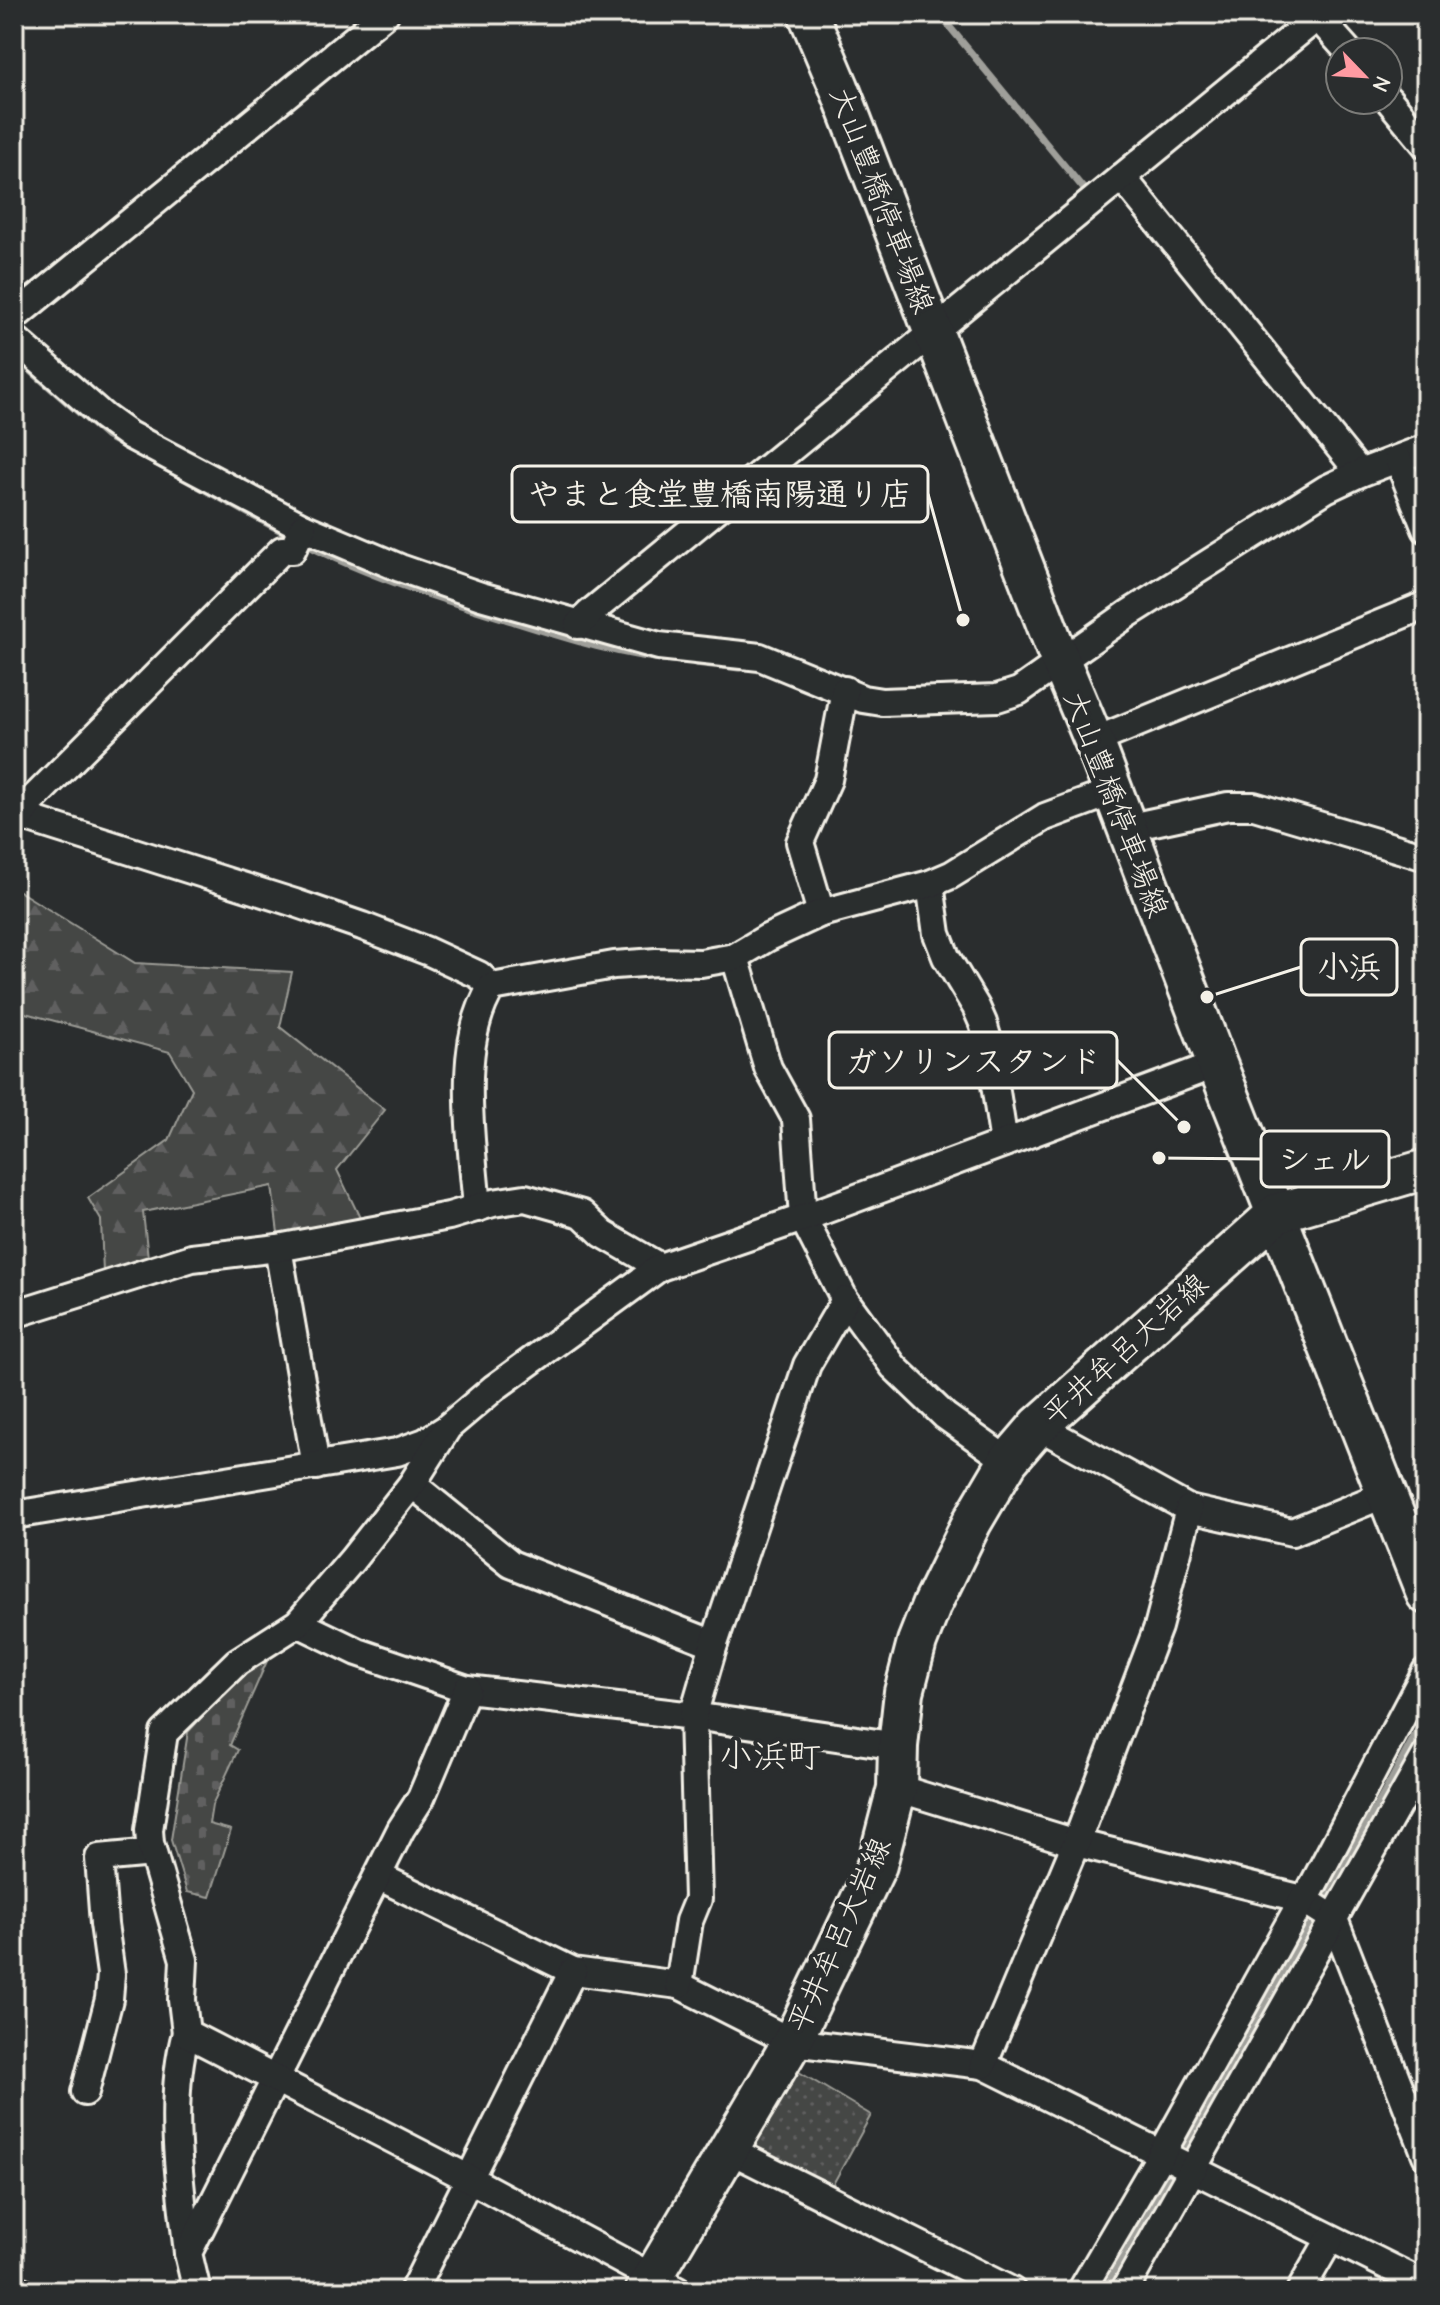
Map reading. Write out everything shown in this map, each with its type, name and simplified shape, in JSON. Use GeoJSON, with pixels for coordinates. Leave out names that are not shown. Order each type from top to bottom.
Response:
{"type":"FeatureCollection","features":[{"type":"Feature","properties":{"kind":"main road","name":"大山豊橋停車場線"},"geometry":{"type":"LineString","coordinates":[[808,14],[845,101],[1217,1064],[1426,1594]]}},
{"type":"Feature","properties":{"kind":"main road","name":"平井牟呂大岩線"},"geometry":{"type":"LineString","coordinates":[[658,2287],[730,2150],[792,2042],[877,1865],[897,1788],[904,1692],[917,1642],[972,1522],[1008,1461],[1038,1426],[1277,1213],[1426,1169]]}},
{"type":"Feature","properties":{"kind":"street"},"geometry":{"type":"LineString","coordinates":[[14,317],[385,14]]}},
{"type":"Feature","properties":{"kind":"street"},"geometry":{"type":"LineString","coordinates":[[578,625],[1318,15],[1336,36]]}},
{"type":"Feature","properties":{"kind":"street"},"geometry":{"type":"LineString","coordinates":[[1402,116],[1426,145]]}},
{"type":"Feature","properties":{"kind":"street"},"geometry":{"type":"LineString","coordinates":[[1122,177],[1360,473]]}},
{"type":"Feature","properties":{"kind":"street"},"geometry":{"type":"LineString","coordinates":[[14,338],[129,435],[297,538],[578,625],[659,646],[760,657],[863,699],[882,702],[997,698],[1019,691],[1128,614],[1326,489],[1426,448]]}},
{"type":"Feature","properties":{"kind":"street"},"geometry":{"type":"LineString","coordinates":[[1398,459],[1426,529]]}},
{"type":"Feature","properties":{"kind":"street"},"geometry":{"type":"LineString","coordinates":[[297,538],[17,815],[362,926],[479,975],[492,987]]}},
{"type":"Feature","properties":{"kind":"street"},"geometry":{"type":"LineString","coordinates":[[1094,741],[1426,605]]}},
{"type":"Feature","properties":{"kind":"street"},"geometry":{"type":"LineString","coordinates":[[821,913],[800,842],[828,780],[845,690]]}},
{"type":"Feature","properties":{"kind":"street"},"geometry":{"type":"LineString","coordinates":[[492,987],[614,965],[701,963],[735,957],[821,913],[930,884],[951,875],[1045,817],[1112,792]]}},
{"type":"Feature","properties":{"kind":"street"},"geometry":{"type":"LineString","coordinates":[[1126,828],[1228,806],[1254,806],[1426,857]]}},
{"type":"Feature","properties":{"kind":"street"},"geometry":{"type":"LineString","coordinates":[[930,884],[937,934],[946,957],[976,1007],[988,1040],[1004,1143]]}},
{"type":"Feature","properties":{"kind":"street"},"geometry":{"type":"LineString","coordinates":[[735,957],[768,1068],[796,1119],[803,1218],[845,1300],[894,1367],[945,1416],[1008,1461]]}},
{"type":"Feature","properties":{"kind":"street"},"geometry":{"type":"LineString","coordinates":[[477,1208],[467,1079],[479,1010],[492,987]]}},
{"type":"Feature","properties":{"kind":"street"},"geometry":{"type":"LineString","coordinates":[[14,1515],[397,1452],[425,1442],[660,1267],[803,1218],[1217,1064]]}},
{"type":"Feature","properties":{"kind":"street"},"geometry":{"type":"LineString","coordinates":[[14,1314],[192,1258],[278,1248],[449,1216],[493,1203],[525,1198],[582,1214],[603,1234],[660,1267]]}},
{"type":"Feature","properties":{"kind":"street"},"geometry":{"type":"LineString","coordinates":[[278,1248],[316,1466]]}},
{"type":"Feature","properties":{"kind":"street"},"geometry":{"type":"LineString","coordinates":[[679,1985],[689,1921],[698,1899],[693,1716],[807,1365],[845,1300]]}},
{"type":"Feature","properties":{"kind":"street"},"geometry":{"type":"LineString","coordinates":[[1038,1426],[1189,1509],[1292,1532],[1386,1494]]}},
{"type":"Feature","properties":{"kind":"street"},"geometry":{"type":"LineString","coordinates":[[197,2291],[188,2253],[179,2172],[177,2105],[180,2052],[186,2033],[182,2000],[184,1960],[149,1830],[164,1733],[237,1662],[298,1623],[412,1484],[448,1427]]}},
{"type":"Feature","properties":{"kind":"street"},"geometry":{"type":"LineString","coordinates":[[412,1484],[511,1564],[714,1644]]}},
{"type":"Feature","properties":{"kind":"street"},"geometry":{"type":"LineString","coordinates":[[983,2065],[1076,1843],[1158,1627],[1189,1509]]}},
{"type":"Feature","properties":{"kind":"street"},"geometry":{"type":"LineString","coordinates":[[298,1623],[358,1652],[467,1689],[693,1716],[898,1746]]}},
{"type":"Feature","properties":{"kind":"street"},"geometry":{"type":"LineString","coordinates":[[1081,2291],[1311,1889],[1426,1671]]}},
{"type":"Feature","properties":{"kind":"street"},"geometry":{"type":"LineString","coordinates":[[188,2253],[401,1829],[421,1798],[467,1689]]}},
{"type":"Feature","properties":{"kind":"street"},"geometry":{"type":"LineString","coordinates":[[1124,2291],[1426,1755]]}},
{"type":"Feature","properties":{"kind":"street"},"geometry":{"type":"LineString","coordinates":[[897,1788],[1076,1843],[1303,1899],[1334,1919],[1426,2155]]}},
{"type":"Feature","properties":{"kind":"street"},"geometry":{"type":"LineString","coordinates":[[85,2092],[109,1999],[111,1974],[99,1858],[153,1853]]}},
{"type":"Feature","properties":{"kind":"street"},"geometry":{"type":"LineString","coordinates":[[378,1876],[573,1971],[679,1985],[792,2042],[983,2065],[1426,2285]]}},
{"type":"Feature","properties":{"kind":"street"},"geometry":{"type":"LineString","coordinates":[[413,2291],[573,1971]]}},
{"type":"Feature","properties":{"kind":"street"},"geometry":{"type":"LineString","coordinates":[[186,2033],[468,2178],[658,2287]]}},
{"type":"Feature","properties":{"kind":"street"},"geometry":{"type":"LineString","coordinates":[[730,2150],[1012,2291]]}},
{"type":"Feature","properties":{"kind":"street"},"geometry":{"type":"LineString","coordinates":[[1300,2291],[1330,2239]]}},
{"type":"Feature","properties":{"kind":"street"},"geometry":{"type":"LineString","coordinates":[[14,2286],[21,2291]]}},
{"type":"Feature","properties":{"kind":"green space"},"geometry":{"type":"Polygon","coordinates":[[[14,888],[135,963],[292,972],[280,1027],[385,1110],[337,1170],[361,1220],[278,1233],[272,1186],[143,1212],[148,1258],[103,1273],[101,1220],[88,1198],[169,1140],[192,1089],[170,1052],[14,1010],[14,888]]]}},
{"type":"Feature","properties":{"kind":"green space"},"geometry":{"type":"Polygon","coordinates":[[[267,1661],[230,1745],[238,1750],[212,1805],[209,1824],[231,1830],[210,1897],[187,1892],[171,1840],[188,1732],[239,1677],[267,1661]]]}},
{"type":"Feature","properties":{"kind":"green space"},"geometry":{"type":"Polygon","coordinates":[[[794,2069],[871,2115],[832,2186],[756,2151],[754,2144],[794,2069]]]}},
{"type":"Feature","properties":{"kind":"waterway"},"geometry":{"type":"LineString","coordinates":[[939,14],[1087,193],[1083,196]]}},
{"type":"Feature","properties":{"kind":"waterway"},"geometry":{"type":"LineString","coordinates":[[14,356],[107,437],[292,537]]}},
{"type":"Feature","properties":{"kind":"waterway"},"geometry":{"type":"LineString","coordinates":[[303,543],[377,576],[479,611],[591,645],[679,661]]}},
{"type":"Feature","properties":{"kind":"waterway"},"geometry":{"type":"LineString","coordinates":[[695,663],[739,668]]}},
{"type":"Feature","properties":{"kind":"waterway"},"geometry":{"type":"LineString","coordinates":[[1179,2156],[1426,1715]]}},
{"type":"Feature","properties":{"kind":"waterway"},"geometry":{"type":"LineString","coordinates":[[1104,2291],[1173,2167]]}},
{"type":"Feature","properties":{"kind":"place","name":"やまと食堂豊橋南陽通り店"},"geometry":{"type":"Point","coordinates":[963,620]}},
{"type":"Feature","properties":{"kind":"place","name":"小浜"},"geometry":{"type":"Point","coordinates":[1207,997]}},
{"type":"Feature","properties":{"kind":"place","name":"ガソリンスタンド"},"geometry":{"type":"Point","coordinates":[1184,1127]}},
{"type":"Feature","properties":{"kind":"place","name":"シェル"},"geometry":{"type":"Point","coordinates":[1159,1158]}},
{"type":"Feature","properties":{"kind":"district","name":"小浜町"},"geometry":{"type":"Point","coordinates":[770,1755]}}]}
